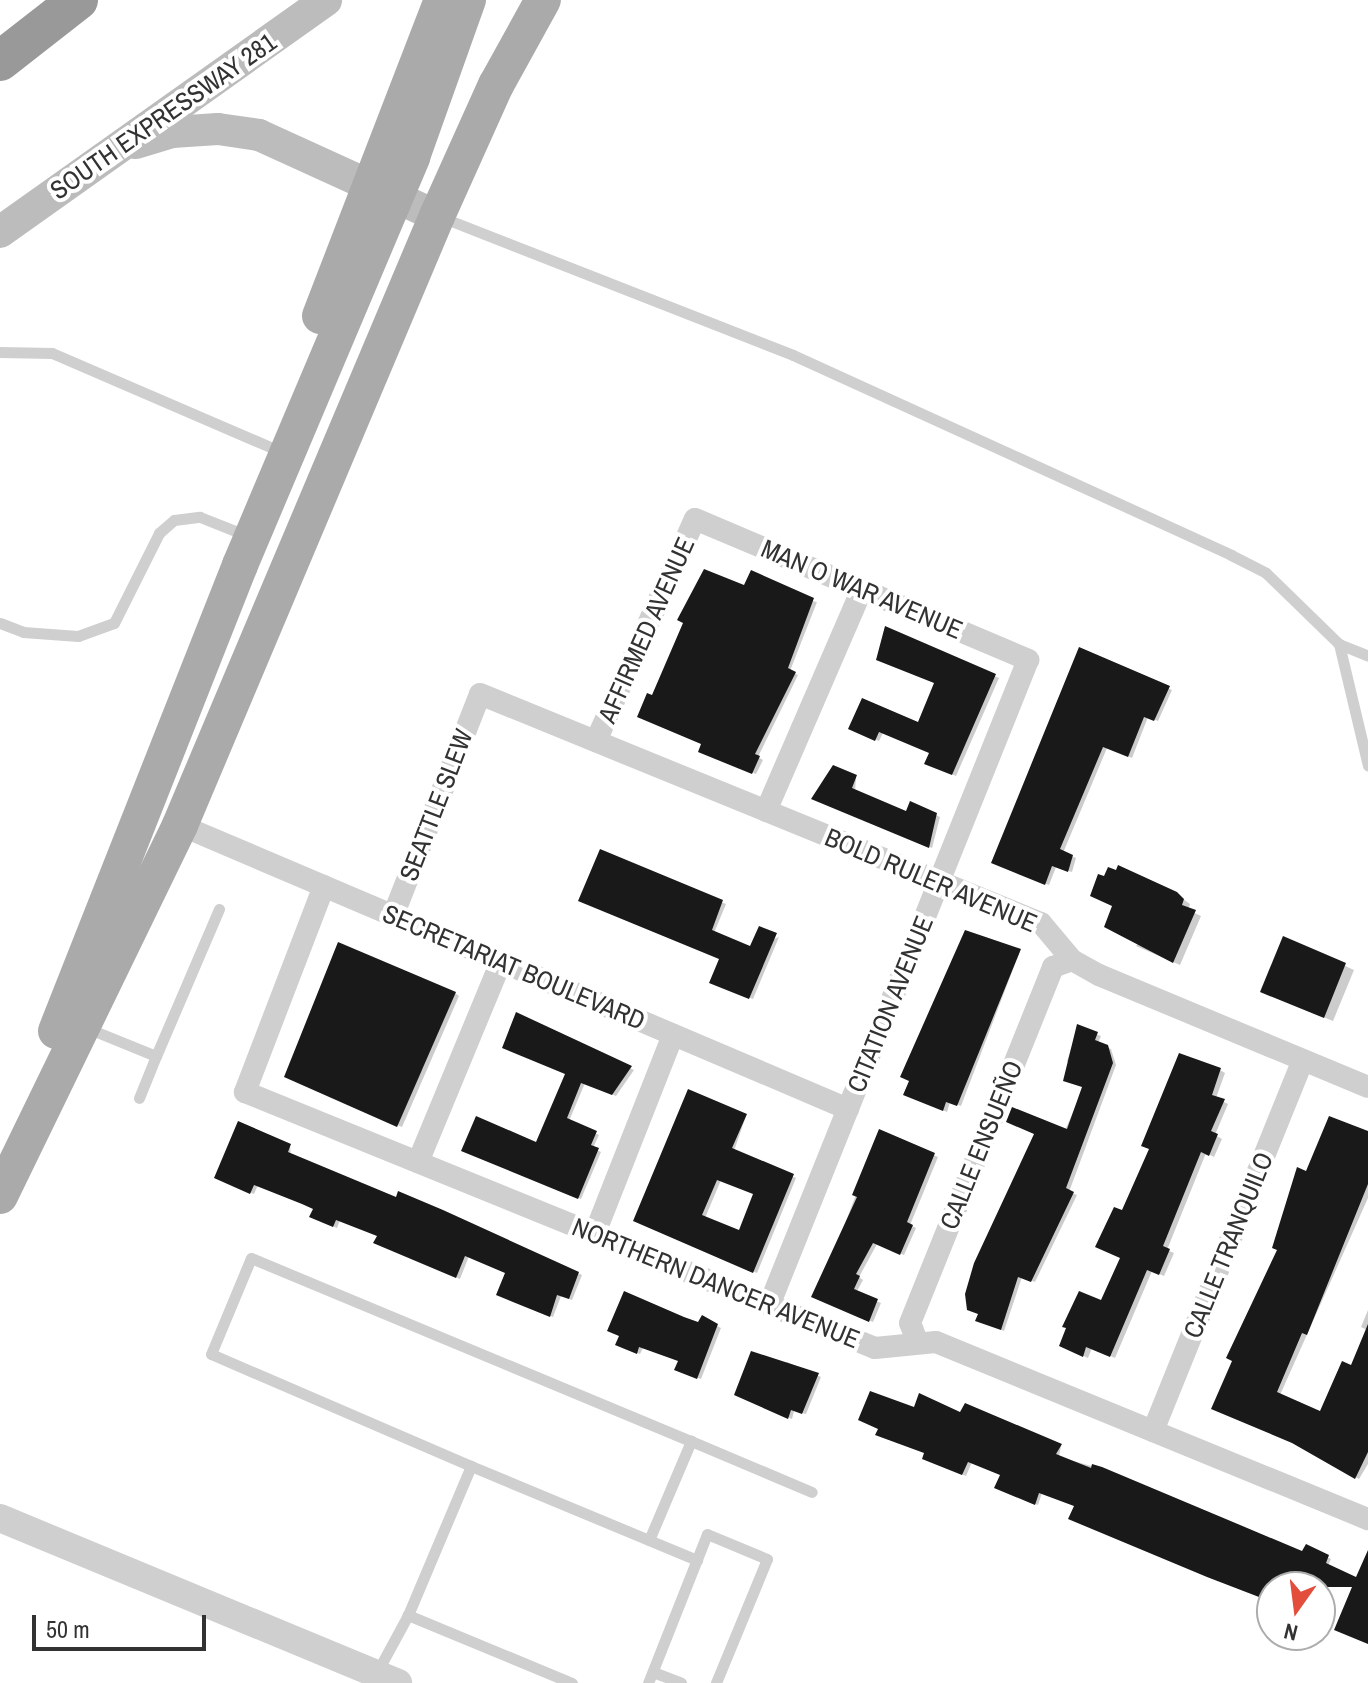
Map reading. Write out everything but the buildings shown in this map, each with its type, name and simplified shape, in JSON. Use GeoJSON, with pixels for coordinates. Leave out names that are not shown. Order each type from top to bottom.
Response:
{"type":"FeatureCollection","features":[{"type":"Feature","properties":{"kind":"highway"},"geometry":{"type":"LineString","coordinates":[[0,61],[78,0]]}},
{"type":"Feature","properties":{"kind":"main road","name":"SOUTH EXPRESSWAY 281"},"geometry":{"type":"LineString","coordinates":[[0,232],[326,0]]}},
{"type":"Feature","properties":{"kind":"main road"},"geometry":{"type":"LineString","coordinates":[[20,1122],[74,939],[238,532],[442,0]]}},
{"type":"Feature","properties":{"kind":"main road"},"geometry":{"type":"LineString","coordinates":[[0,1179],[240,565],[412,157],[468,0]]}},
{"type":"Feature","properties":{"kind":"main road"},"geometry":{"type":"LineString","coordinates":[[0,1196],[180,825],[437,216],[532,9]]}},
{"type":"Feature","properties":{"kind":"main road"},"geometry":{"type":"LineString","coordinates":[[118,148],[172,132],[218,129],[259,135],[437,216]]}},
{"type":"Feature","properties":{"kind":"street","name":"MAN O WAR AVENUE"},"geometry":{"type":"LineString","coordinates":[[695,519],[1028,660]]}},
{"type":"Feature","properties":{"kind":"street","name":"AFFIRMED AVENUE"},"geometry":{"type":"LineString","coordinates":[[596,741],[695,519]]}},
{"type":"Feature","properties":{"kind":"street"},"geometry":{"type":"LineString","coordinates":[[766,811],[862,589]]}},
{"type":"Feature","properties":{"kind":"street","name":"CITATION AVENUE"},"geometry":{"type":"LineString","coordinates":[[770,1303],[1028,660]]}},
{"type":"Feature","properties":{"kind":"street","name":"BOLD RULER AVENUE"},"geometry":{"type":"LineString","coordinates":[[480,694],[1041,923],[1072,960],[1368,1087]]}},
{"type":"Feature","properties":{"kind":"street","name":"SEATTLE SLEW"},"geometry":{"type":"LineString","coordinates":[[393,916],[480,694]]}},
{"type":"Feature","properties":{"kind":"street","name":"SECRETARIAT BOULEVARD"},"geometry":{"type":"LineString","coordinates":[[180,825],[848,1109]]}},
{"type":"Feature","properties":{"kind":"street","name":"NORTHERN DANCER AVENUE"},"geometry":{"type":"LineString","coordinates":[[324,886],[245,1092],[875,1348],[917,1341],[936,1342],[1368,1519]]}},
{"type":"Feature","properties":{"kind":"street","name":"CALLE ENSUEÑO"},"geometry":{"type":"LineString","coordinates":[[917,1341],[910,1323],[1053,967],[1072,960]]}},
{"type":"Feature","properties":{"kind":"street"},"geometry":{"type":"LineString","coordinates":[[418,1162],[501,962]]}},
{"type":"Feature","properties":{"kind":"street"},"geometry":{"type":"LineString","coordinates":[[595,1233],[673,1035]]}},
{"type":"Feature","properties":{"kind":"street","name":"CALLE TRANQUILO"},"geometry":{"type":"LineString","coordinates":[[1153,1431],[1303,1060]]}},
{"type":"Feature","properties":{"kind":"street"},"geometry":{"type":"LineString","coordinates":[[0,1518],[387,1678]]}},
{"type":"Feature","properties":{"kind":"lane"},"geometry":{"type":"LineString","coordinates":[[437,216],[793,355],[1231,555],[1266,573],[1339,644],[1368,656]]}},
{"type":"Feature","properties":{"kind":"lane"},"geometry":{"type":"LineString","coordinates":[[0,352],[52,353],[270,447]]}},
{"type":"Feature","properties":{"kind":"lane"},"geometry":{"type":"LineString","coordinates":[[0,623],[23,632],[78,636],[114,623],[159,533],[174,520],[200,517],[238,532]]}},
{"type":"Feature","properties":{"kind":"lane"},"geometry":{"type":"LineString","coordinates":[[1339,644],[1368,766]]}},
{"type":"Feature","properties":{"kind":"lane"},"geometry":{"type":"LineString","coordinates":[[139,1098],[219,909]]}},
{"type":"Feature","properties":{"kind":"lane"},"geometry":{"type":"LineString","coordinates":[[83,1026],[156,1056]]}},
{"type":"Feature","properties":{"kind":"lane"},"geometry":{"type":"LineString","coordinates":[[697,1560],[211,1354],[251,1258],[812,1492]]}},
{"type":"Feature","properties":{"kind":"lane"},"geometry":{"type":"LineString","coordinates":[[649,1540],[691,1441]]}},
{"type":"Feature","properties":{"kind":"lane"},"geometry":{"type":"LineString","coordinates":[[387,1678],[408,1615],[471,1466]]}},
{"type":"Feature","properties":{"kind":"lane"},"geometry":{"type":"LineString","coordinates":[[681,1683],[650,1678],[707,1534],[767,1559],[716,1683]]}},
{"type":"Feature","properties":{"kind":"lane"},"geometry":{"type":"LineString","coordinates":[[408,1615],[572,1683]]}}]}
